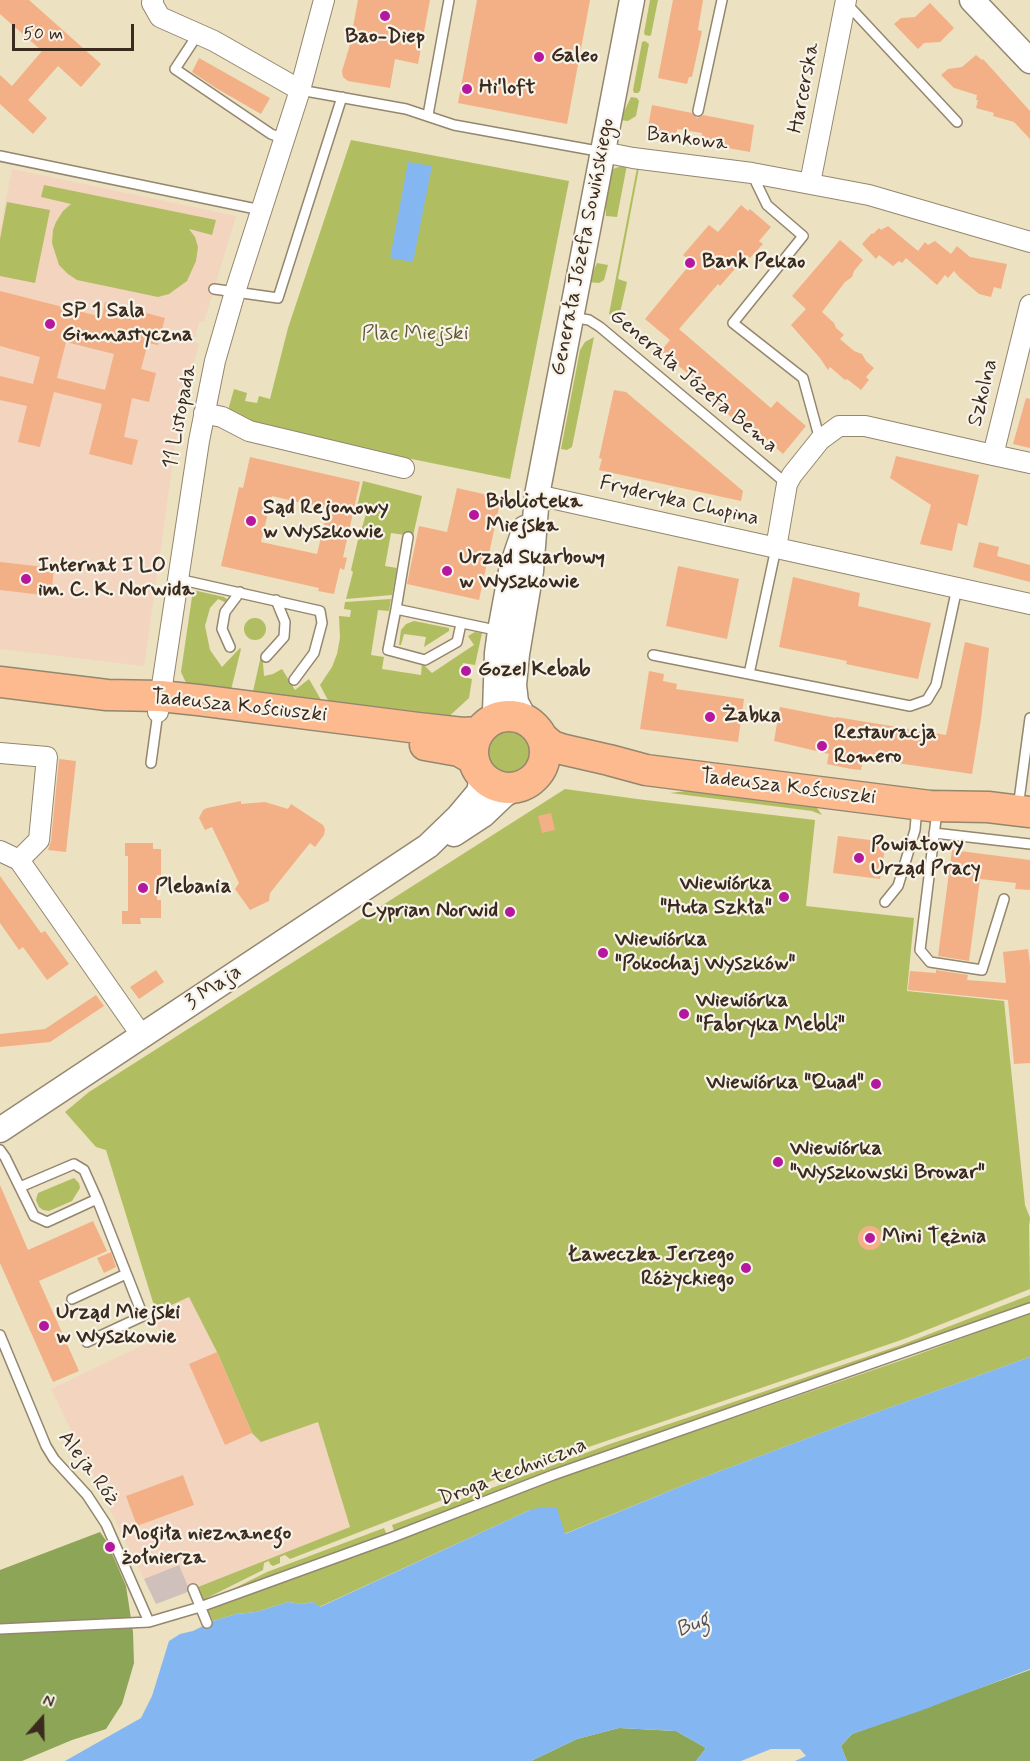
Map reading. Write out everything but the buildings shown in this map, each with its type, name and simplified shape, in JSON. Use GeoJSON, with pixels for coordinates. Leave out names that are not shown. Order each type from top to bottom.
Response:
{"type":"FeatureCollection","features":[{"type":"Feature","properties":{"kind":"main road","name":"Tadeusza Kościuszki"},"geometry":{"type":"LineString","coordinates":[[0,682],[107,695],[459,752],[481,747]]}},
{"type":"Feature","properties":{"kind":"main road","name":"Tadeusza Kościuszki"},"geometry":{"type":"LineString","coordinates":[[0,698],[106,711],[159,704]]}},
{"type":"Feature","properties":{"kind":"main road"},"geometry":{"type":"LineString","coordinates":[[503,716],[514,716],[534,729],[545,757],[527,781],[497,786],[481,747],[503,716]]}},
{"type":"Feature","properties":{"kind":"main road","name":"Tadeusza Kościuszki"},"geometry":{"type":"LineString","coordinates":[[534,729],[552,746],[646,770],[930,813],[959,816],[1026,816]]}},
{"type":"Feature","properties":{"kind":"main road","name":"Tadeusza Kościuszki"},"geometry":{"type":"LineString","coordinates":[[527,781],[548,770],[611,772],[646,770]]}},
{"type":"Feature","properties":{"kind":"street"},"geometry":{"type":"LineString","coordinates":[[153,0],[152,3],[160,17],[214,41],[300,90]]}},
{"type":"Feature","properties":{"kind":"street","name":"11 Listopada"},"geometry":{"type":"LineString","coordinates":[[159,704],[204,413],[216,361],[234,292],[300,90],[324,0]]}},
{"type":"Feature","properties":{"kind":"street","name":"Generała Józefa Sowińskiego"},"geometry":{"type":"LineString","coordinates":[[534,729],[516,702],[510,632],[512,566],[537,495],[632,0]]}},
{"type":"Feature","properties":{"kind":"street"},"geometry":{"type":"LineString","coordinates":[[972,0],[1030,61]]}},
{"type":"Feature","properties":{"kind":"street","name":"Harcerska"},"geometry":{"type":"LineString","coordinates":[[810,183],[846,1]]}},
{"type":"Feature","properties":{"kind":"street","name":"Bankowa"},"geometry":{"type":"LineString","coordinates":[[603,152],[752,173],[869,195],[1030,242]]}},
{"type":"Feature","properties":{"kind":"street","name":"Szkolna"},"geometry":{"type":"LineString","coordinates":[[1030,305],[993,455],[1030,463]]}},
{"type":"Feature","properties":{"kind":"street"},"geometry":{"type":"LineString","coordinates":[[204,413],[222,417],[249,431],[404,468]]}},
{"type":"Feature","properties":{"kind":"street"},"geometry":{"type":"LineString","coordinates":[[776,548],[787,484],[820,440],[839,426],[865,426],[993,455]]}},
{"type":"Feature","properties":{"kind":"street","name":"Fryderyka Chopina"},"geometry":{"type":"LineString","coordinates":[[537,495],[1030,604]]}},
{"type":"Feature","properties":{"kind":"street","name":"Generała Józefa Sowińskiego"},"geometry":{"type":"LineString","coordinates":[[481,747],[495,712],[497,653],[510,632]]}},
{"type":"Feature","properties":{"kind":"street","name":"3 Maja"},"geometry":{"type":"LineString","coordinates":[[0,1130],[428,846],[458,817],[479,792],[482,785],[481,747]]}},
{"type":"Feature","properties":{"kind":"street"},"geometry":{"type":"LineString","coordinates":[[0,753],[47,758],[39,840],[19,860]]}},
{"type":"Feature","properties":{"kind":"street","name":"3 Maja"},"geometry":{"type":"LineString","coordinates":[[428,846],[448,838],[472,823],[504,795],[527,781]]}},
{"type":"Feature","properties":{"kind":"street"},"geometry":{"type":"LineString","coordinates":[[0,851],[19,860],[142,1036]]}},
{"type":"Feature","properties":{"kind":"lane"},"geometry":{"type":"LineString","coordinates":[[428,115],[449,0]]}},
{"type":"Feature","properties":{"kind":"lane"},"geometry":{"type":"LineString","coordinates":[[698,111],[722,0]]}},
{"type":"Feature","properties":{"kind":"lane","name":"Harcerska"},"geometry":{"type":"LineString","coordinates":[[846,1],[957,122]]}},
{"type":"Feature","properties":{"kind":"lane"},"geometry":{"type":"LineString","coordinates":[[198,34],[175,69],[271,134],[284,139]]}},
{"type":"Feature","properties":{"kind":"lane","name":"Bankowa"},"geometry":{"type":"LineString","coordinates":[[300,90],[406,109],[454,124],[603,152]]}},
{"type":"Feature","properties":{"kind":"lane"},"geometry":{"type":"LineString","coordinates":[[214,289],[278,298],[342,97]]}},
{"type":"Feature","properties":{"kind":"lane"},"geometry":{"type":"LineString","coordinates":[[0,156],[261,210]]}},
{"type":"Feature","properties":{"kind":"lane"},"geometry":{"type":"LineString","coordinates":[[752,173],[767,205],[802,236],[733,323],[803,378],[820,440]]}},
{"type":"Feature","properties":{"kind":"lane","name":"Generała Józefa Bema"},"geometry":{"type":"LineString","coordinates":[[571,317],[589,320],[600,327],[787,484]]}},
{"type":"Feature","properties":{"kind":"lane"},"geometry":{"type":"LineString","coordinates":[[408,537],[388,650],[425,660],[457,642],[461,624]]}},
{"type":"Feature","properties":{"kind":"lane","name":"Fryderyka Chopina"},"geometry":{"type":"LineString","coordinates":[[749,674],[776,548]]}},
{"type":"Feature","properties":{"kind":"lane"},"geometry":{"type":"LineString","coordinates":[[178,579],[240,591],[320,611],[322,623],[314,653],[294,680]]}},
{"type":"Feature","properties":{"kind":"lane"},"geometry":{"type":"LineString","coordinates":[[653,655],[909,706],[927,700],[936,685],[957,588]]}},
{"type":"Feature","properties":{"kind":"lane"},"geometry":{"type":"LineString","coordinates":[[230,647],[222,629],[225,612],[240,591]]}},
{"type":"Feature","properties":{"kind":"lane"},"geometry":{"type":"LineString","coordinates":[[266,657],[284,637],[285,622],[276,600]]}},
{"type":"Feature","properties":{"kind":"lane"},"geometry":{"type":"LineString","coordinates":[[396,609],[461,624],[510,632]]}},
{"type":"Feature","properties":{"kind":"lane"},"geometry":{"type":"LineString","coordinates":[[151,763],[159,704]]}},
{"type":"Feature","properties":{"kind":"lane"},"geometry":{"type":"LineString","coordinates":[[1026,816],[1030,718]]}},
{"type":"Feature","properties":{"kind":"lane"},"geometry":{"type":"LineString","coordinates":[[930,813],[1030,844]]}},
{"type":"Feature","properties":{"kind":"lane"},"geometry":{"type":"LineString","coordinates":[[930,813],[920,950],[930,963],[982,970],[1004,899]]}},
{"type":"Feature","properties":{"kind":"lane"},"geometry":{"type":"LineString","coordinates":[[885,902],[898,886],[915,830],[930,813]]}},
{"type":"Feature","properties":{"kind":"lane"},"geometry":{"type":"LineString","coordinates":[[0,1150],[34,1216],[47,1222],[97,1199]]}},
{"type":"Feature","properties":{"kind":"lane"},"geometry":{"type":"LineString","coordinates":[[20,1187],[74,1164],[84,1170],[97,1199],[143,1316],[87,1342]]}},
{"type":"Feature","properties":{"kind":"lane"},"geometry":{"type":"LineString","coordinates":[[72,1299],[126,1274]]}},
{"type":"Feature","properties":{"kind":"lane","name":"Droga techniczna"},"geometry":{"type":"LineString","coordinates":[[0,1629],[149,1622],[200,1607],[393,1537],[553,1475],[1030,1308]]}},
{"type":"Feature","properties":{"kind":"lane","name":"Aleja Róż"},"geometry":{"type":"LineString","coordinates":[[0,1335],[46,1446],[54,1459],[87,1495],[106,1524],[149,1622]]}},
{"type":"Feature","properties":{"kind":"lane"},"geometry":{"type":"LineString","coordinates":[[193,1589],[207,1623]]}},
{"type":"Feature","properties":{"kind":"shaded area"},"geometry":{"type":"Polygon","coordinates":[[[12,169],[236,216],[204,322],[199,322],[194,342],[199,344],[180,412],[144,666],[0,649],[0,229],[12,169]]]}},
{"type":"Feature","properties":{"kind":"shaded area"},"geometry":{"type":"Polygon","coordinates":[[[189,1297],[217,1352],[252,1433],[261,1441],[318,1422],[351,1528],[190,1591],[178,1565],[144,1579],[51,1389],[160,1337],[156,1312],[189,1297]]]}},
{"type":"Feature","properties":{"kind":"shaded area"},"geometry":{"type":"Polygon","coordinates":[[[179,1565],[190,1591],[156,1604],[144,1579],[179,1565]]]}},
{"type":"Feature","properties":{"kind":"green space"},"geometry":{"type":"Polygon","coordinates":[[[650,0],[658,0],[649,36],[644,33],[650,0]]]}},
{"type":"Feature","properties":{"kind":"green space"},"geometry":{"type":"Polygon","coordinates":[[[642,42],[649,44],[640,91],[634,93],[642,42]]]}},
{"type":"Feature","properties":{"kind":"green space"},"geometry":{"type":"Polygon","coordinates":[[[631,97],[639,101],[636,116],[628,121],[620,120],[631,97]]]}},
{"type":"Feature","properties":{"kind":"green space","name":"Plac Miejski"},"geometry":{"type":"Polygon","coordinates":[[[351,140],[569,181],[510,479],[289,434],[227,414],[234,389],[247,393],[245,401],[257,403],[259,396],[270,399],[288,328],[351,140]]]}},
{"type":"Feature","properties":{"kind":"green space"},"geometry":{"type":"Polygon","coordinates":[[[627,165],[617,217],[606,216],[605,184],[613,169],[627,165]]]}},
{"type":"Feature","properties":{"kind":"green space"},"geometry":{"type":"Polygon","coordinates":[[[637,168],[639,168],[618,279],[627,282],[620,313],[615,318],[609,314],[637,168]]]}},
{"type":"Feature","properties":{"kind":"green space"},"geometry":{"type":"Polygon","coordinates":[[[44,185],[216,220],[212,235],[189,229],[198,247],[196,261],[187,281],[169,294],[158,297],[77,280],[68,274],[59,265],[52,243],[56,222],[71,204],[41,197],[44,185]]]}},
{"type":"Feature","properties":{"kind":"green space"},"geometry":{"type":"Polygon","coordinates":[[[7,202],[50,210],[35,283],[0,276],[0,239],[7,202]]]}},
{"type":"Feature","properties":{"kind":"green space"},"geometry":{"type":"Polygon","coordinates":[[[597,263],[608,265],[604,280],[599,283],[588,282],[597,263]]]}},
{"type":"Feature","properties":{"kind":"green space"},"geometry":{"type":"Polygon","coordinates":[[[594,337],[572,447],[567,450],[561,449],[580,350],[585,342],[594,337]]]}},
{"type":"Feature","properties":{"kind":"green space"},"geometry":{"type":"Polygon","coordinates":[[[363,481],[422,496],[413,536],[391,533],[385,566],[397,568],[392,595],[346,599],[360,531],[366,514],[356,511],[363,481]]]}},
{"type":"Feature","properties":{"kind":"green space"},"geometry":{"type":"Polygon","coordinates":[[[193,590],[228,600],[227,603],[218,599],[210,608],[205,626],[210,650],[222,667],[241,649],[230,694],[188,687],[181,672],[193,590]]]}},
{"type":"Feature","properties":{"kind":"green space"},"geometry":{"type":"Polygon","coordinates":[[[391,599],[389,611],[378,610],[371,655],[384,657],[382,669],[421,675],[422,663],[432,673],[474,645],[468,636],[475,632],[482,633],[475,665],[463,663],[460,676],[472,679],[469,698],[444,721],[331,706],[320,685],[332,667],[337,654],[340,638],[339,616],[350,617],[351,610],[344,609],[345,602],[391,599]]]}},
{"type":"Feature","properties":{"kind":"green space"},"geometry":{"type":"Polygon","coordinates":[[[255,618],[263,621],[266,629],[263,637],[255,640],[247,637],[244,629],[247,621],[255,618]]]}},
{"type":"Feature","properties":{"kind":"green space"},"geometry":{"type":"Polygon","coordinates":[[[414,621],[449,628],[449,631],[424,647],[426,637],[404,634],[401,645],[399,645],[401,630],[406,624],[414,621]]]}},
{"type":"Feature","properties":{"kind":"green space"},"geometry":{"type":"Polygon","coordinates":[[[262,651],[264,676],[282,669],[295,690],[309,679],[324,705],[252,696],[262,651]]]}},
{"type":"Feature","properties":{"kind":"green space"},"geometry":{"type":"Polygon","coordinates":[[[504,727],[514,727],[527,734],[534,747],[534,757],[527,770],[514,777],[504,777],[495,773],[488,766],[484,757],[484,747],[488,738],[495,731],[504,727]]]}},
{"type":"Feature","properties":{"kind":"green space"},"geometry":{"type":"Polygon","coordinates":[[[565,789],[815,820],[806,906],[914,918],[907,991],[1004,1001],[1025,1205],[1030,1218],[1030,1289],[904,1339],[504,1476],[290,1559],[285,1555],[280,1557],[280,1563],[273,1566],[269,1561],[264,1563],[263,1570],[203,1600],[198,1587],[350,1527],[318,1422],[261,1442],[252,1433],[217,1352],[189,1297],[156,1312],[106,1150],[96,1147],[65,1112],[89,1092],[565,789]]]}},
{"type":"Feature","properties":{"kind":"green space"},"geometry":{"type":"Polygon","coordinates":[[[694,790],[814,804],[822,815],[812,811],[670,793],[694,790]]]}},
{"type":"Feature","properties":{"kind":"green space"},"geometry":{"type":"Polygon","coordinates":[[[74,1178],[80,1188],[72,1201],[49,1211],[39,1207],[36,1200],[38,1193],[74,1178]]]}},
{"type":"Feature","properties":{"kind":"green space"},"geometry":{"type":"Polygon","coordinates":[[[1030,1295],[1030,1305],[544,1475],[394,1531],[392,1525],[610,1444],[901,1345],[1030,1295]]]}},
{"type":"Feature","properties":{"kind":"green space"},"geometry":{"type":"Polygon","coordinates":[[[1030,1313],[1030,1357],[694,1481],[564,1534],[530,1510],[319,1607],[313,1602],[301,1604],[288,1602],[256,1612],[236,1614],[213,1621],[207,1609],[387,1544],[536,1486],[911,1357],[1030,1313]]]}},
{"type":"Feature","properties":{"kind":"green space"},"geometry":{"type":"Polygon","coordinates":[[[384,1528],[387,1535],[219,1596],[267,1572],[384,1528]]]}},
{"type":"Feature","properties":{"kind":"green space"},"geometry":{"type":"Polygon","coordinates":[[[100,1532],[107,1542],[126,1586],[133,1632],[134,1663],[122,1704],[106,1729],[72,1740],[22,1761],[0,1761],[0,1570],[100,1532]]]}},
{"type":"Feature","properties":{"kind":"green space"},"geometry":{"type":"Polygon","coordinates":[[[1030,1670],[1030,1761],[847,1761],[841,1746],[852,1734],[1030,1670]]]}},
{"type":"Feature","properties":{"kind":"green space"},"geometry":{"type":"Polygon","coordinates":[[[619,1728],[676,1731],[706,1748],[696,1761],[531,1761],[577,1739],[619,1728]]]}},
{"type":"Feature","properties":{"kind":"water"},"geometry":{"type":"Polygon","coordinates":[[[408,162],[432,166],[413,262],[390,258],[408,162]]]}},
{"type":"Feature","properties":{"kind":"water","name":"Bug"},"geometry":{"type":"Polygon","coordinates":[[[1030,1357],[1030,1669],[852,1734],[841,1746],[847,1761],[795,1761],[806,1756],[800,1749],[771,1749],[741,1761],[696,1761],[706,1748],[676,1731],[619,1728],[577,1739],[531,1761],[65,1761],[141,1718],[152,1696],[169,1641],[180,1634],[236,1614],[256,1612],[288,1602],[301,1604],[313,1602],[320,1607],[530,1510],[543,1507],[557,1508],[565,1534],[694,1481],[1030,1357]]]}},
{"type":"Feature","properties":{"kind":"place","name":"Bao-Diep"},"geometry":{"type":"Point","coordinates":[385,16]}},
{"type":"Feature","properties":{"kind":"place","name":"Galeo"},"geometry":{"type":"Point","coordinates":[539,57]}},
{"type":"Feature","properties":{"kind":"place","name":"Hi'loft"},"geometry":{"type":"Point","coordinates":[467,89]}},
{"type":"Feature","properties":{"kind":"place","name":"Bank Pekao"},"geometry":{"type":"Point","coordinates":[690,263]}},
{"type":"Feature","properties":{"kind":"place","name":"SP 1 Sala Gimnastyczna"},"geometry":{"type":"Point","coordinates":[50,324]}},
{"type":"Feature","properties":{"kind":"place","name":"Biblioteka Miejska"},"geometry":{"type":"Point","coordinates":[474,515]}},
{"type":"Feature","properties":{"kind":"place","name":"Sąd Rejonowy w Wyszkowie"},"geometry":{"type":"Point","coordinates":[251,521]}},
{"type":"Feature","properties":{"kind":"place","name":"Urząd Skarbowy w Wyszkowie"},"geometry":{"type":"Point","coordinates":[447,571]}},
{"type":"Feature","properties":{"kind":"place","name":"Internat I LO im. C. K. Norwida"},"geometry":{"type":"Point","coordinates":[26,579]}},
{"type":"Feature","properties":{"kind":"place","name":"Gozel Kebab"},"geometry":{"type":"Point","coordinates":[466,671]}},
{"type":"Feature","properties":{"kind":"place","name":"Żabka"},"geometry":{"type":"Point","coordinates":[710,717]}},
{"type":"Feature","properties":{"kind":"place","name":"Restauracja Romero"},"geometry":{"type":"Point","coordinates":[822,746]}},
{"type":"Feature","properties":{"kind":"place","name":"Powiatowy Urząd Pracy"},"geometry":{"type":"Point","coordinates":[859,858]}},
{"type":"Feature","properties":{"kind":"place","name":"Plebania"},"geometry":{"type":"Point","coordinates":[143,888]}},
{"type":"Feature","properties":{"kind":"place","name":"Wiewiórka \"Huta Szkła\""},"geometry":{"type":"Point","coordinates":[784,897]}},
{"type":"Feature","properties":{"kind":"place","name":"Cyprian Norwid"},"geometry":{"type":"Point","coordinates":[510,912]}},
{"type":"Feature","properties":{"kind":"place","name":"Wiewiórka \"Pokochaj Wyszków\""},"geometry":{"type":"Point","coordinates":[603,953]}},
{"type":"Feature","properties":{"kind":"place","name":"Wiewiórka \"Fabryka Mebli\""},"geometry":{"type":"Point","coordinates":[684,1014]}},
{"type":"Feature","properties":{"kind":"place","name":"Wiewiórka \"Quad\""},"geometry":{"type":"Point","coordinates":[876,1084]}},
{"type":"Feature","properties":{"kind":"place","name":"Wiewiórka \"Wyszkowski Browar\""},"geometry":{"type":"Point","coordinates":[778,1162]}},
{"type":"Feature","properties":{"kind":"place","name":"Mini Tężnia"},"geometry":{"type":"Point","coordinates":[870,1238]}},
{"type":"Feature","properties":{"kind":"place","name":"Ławeczka Jerzego Różyckiego"},"geometry":{"type":"Point","coordinates":[746,1268]}},
{"type":"Feature","properties":{"kind":"place","name":"Urząd Miejski w Wyszkowie"},"geometry":{"type":"Point","coordinates":[44,1326]}},
{"type":"Feature","properties":{"kind":"place","name":"Mogiła nieznanego żołnierza"},"geometry":{"type":"Point","coordinates":[110,1547]}}]}
